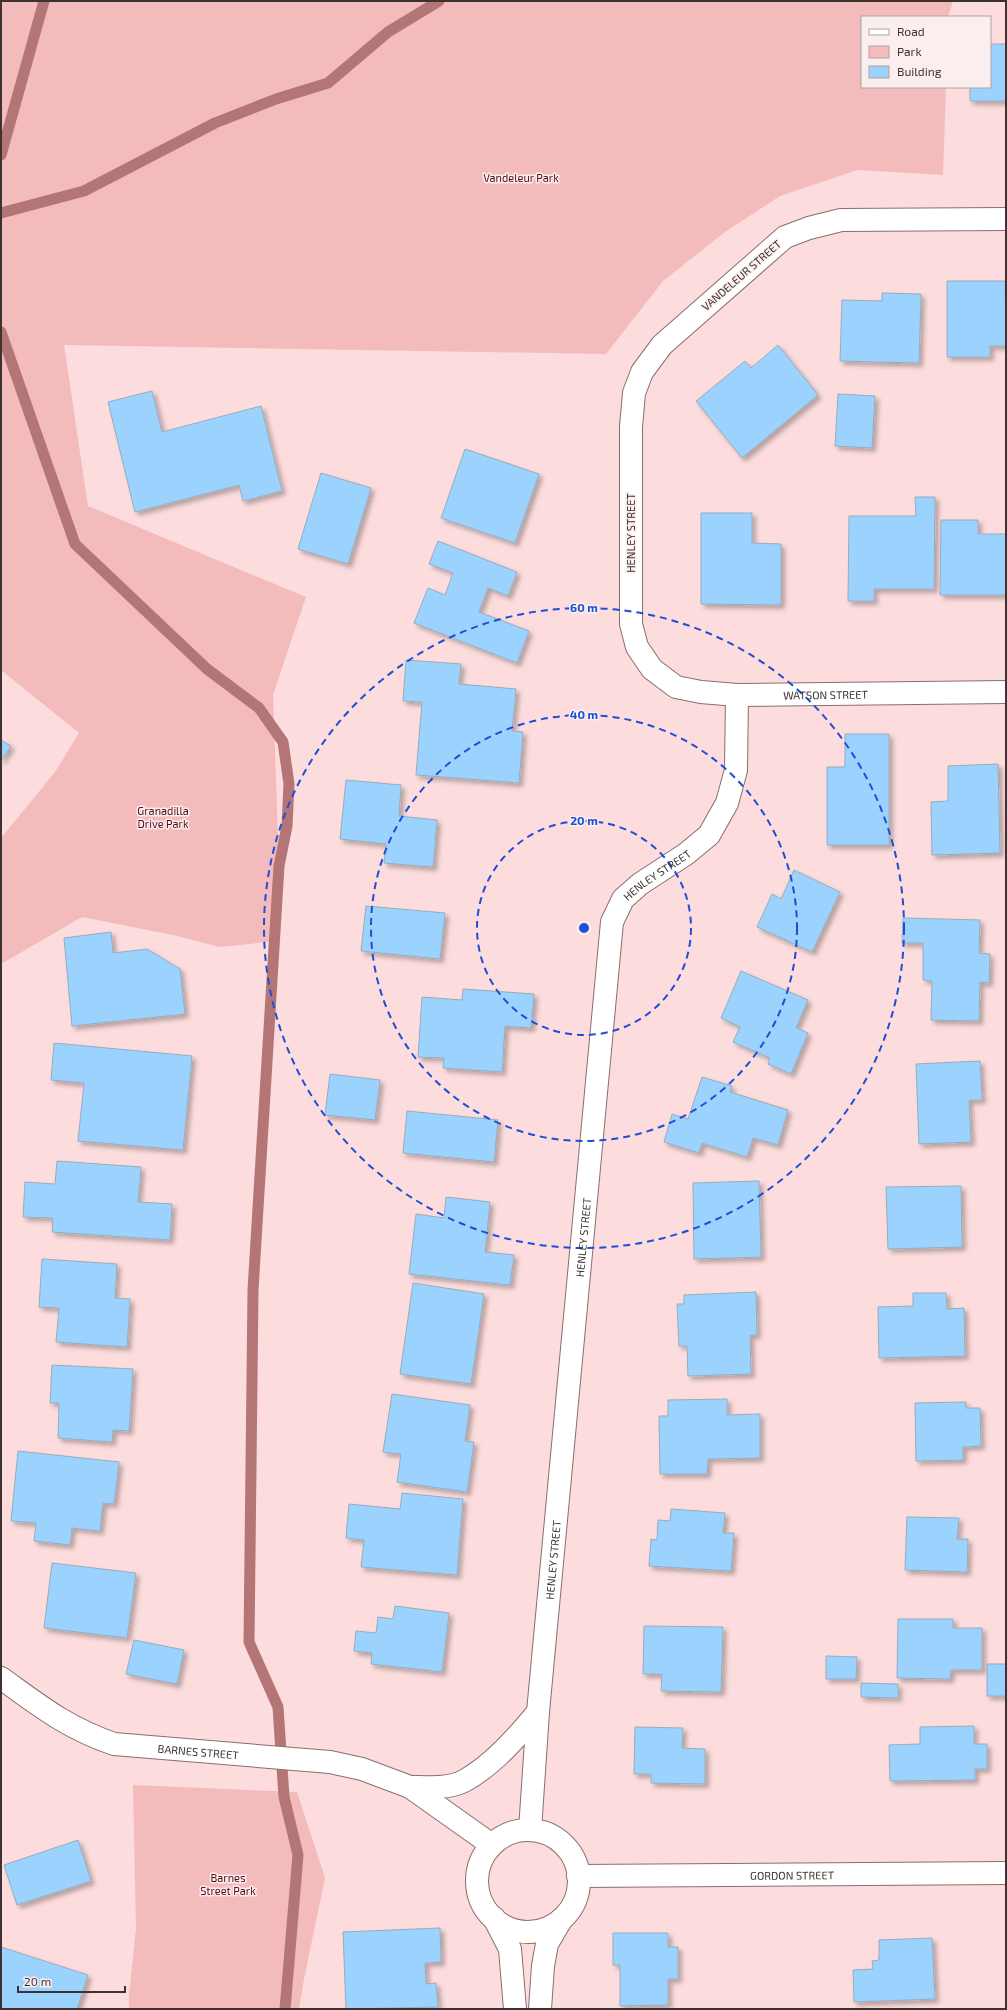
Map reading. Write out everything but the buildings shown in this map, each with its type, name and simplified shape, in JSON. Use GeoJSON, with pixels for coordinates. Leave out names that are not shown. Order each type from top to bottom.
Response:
{"type":"FeatureCollection","features":[{"type":"Feature","properties":{"kind":"street","name":"VANDELEUR STREET"},"geometry":{"type":"LineString","coordinates":[[634,393],[642,372],[662,345],[785,237],[809,228],[841,220],[1006,219]]}},
{"type":"Feature","properties":{"kind":"street","name":"HENLEY STREET"},"geometry":{"type":"LineString","coordinates":[[634,393],[630,427],[631,624],[637,647],[652,669]]}},
{"type":"Feature","properties":{"kind":"street","name":"WATSON STREET"},"geometry":{"type":"LineString","coordinates":[[652,669],[676,687],[701,692],[737,695],[1006,692]]}},
{"type":"Feature","properties":{"kind":"street","name":"HENLEY STREET"},"geometry":{"type":"LineString","coordinates":[[530,1830],[538,1712],[612,922],[623,899],[640,884],[686,854],[709,835],[727,803],[736,770],[737,695]]}},
{"type":"Feature","properties":{"kind":"street","name":"BARNES STREET"},"geometry":{"type":"LineString","coordinates":[[1,1678],[58,1720],[88,1735],[114,1744],[261,1755],[330,1762],[362,1769],[410,1787],[492,1845]]}},
{"type":"Feature","properties":{"kind":"street","name":"BARNES STREET"},"geometry":{"type":"LineString","coordinates":[[410,1787],[438,1787],[464,1781],[513,1742],[538,1712]]}},
{"type":"Feature","properties":{"kind":"street"},"geometry":{"type":"LineString","coordinates":[[515,2009],[510,1949],[494,1918],[483,1904],[478,1886],[479,1868],[486,1852],[492,1845],[508,1834],[530,1830],[551,1835],[566,1847],[575,1862],[578,1876],[576,1897],[547,1944],[543,1966],[540,2009]]}},
{"type":"Feature","properties":{"kind":"street","name":"GORDON STREET"},"geometry":{"type":"LineString","coordinates":[[578,1876],[1006,1873]]}},
{"type":"Feature","properties":{"kind":"street"},"geometry":{"type":"LineString","coordinates":[[494,1918],[509,1928],[527,1931],[545,1928],[561,1920]]}},
{"type":"Feature","properties":{"kind":"green space","name":"Vandeleur Park"},"geometry":{"type":"Polygon","coordinates":[[[1,1],[953,1],[948,16],[861,16],[861,88],[946,88],[943,175],[857,170],[780,196],[725,232],[663,281],[606,354],[64,345],[88,506],[306,597],[273,695],[279,866],[276,941],[220,947],[173,935],[82,917],[1,964],[1,838],[55,772],[79,733],[1,670],[1,1]]]}},
{"type":"Feature","properties":{"kind":"green space","name":"Barnes Street Park"},"geometry":{"type":"Polygon","coordinates":[[[133,1785],[297,1792],[325,1878],[299,2009],[129,2009],[129,1995],[136,1929],[133,1785]]]}},
{"type":"Feature","properties":{"kind":"waterway"},"geometry":{"type":"LineString","coordinates":[[1,155],[44,1]]}},
{"type":"Feature","properties":{"kind":"waterway"},"geometry":{"type":"LineString","coordinates":[[1,213],[84,191],[215,123],[276,99],[328,83],[388,32],[439,1]]}},
{"type":"Feature","properties":{"kind":"waterway"},"geometry":{"type":"LineString","coordinates":[[1,332],[75,544],[207,669],[259,708],[283,742],[289,784],[287,826],[279,866],[253,1290],[249,1642],[278,1707],[284,1797],[298,1855],[285,2009]]}},
{"type":"Feature","properties":{"kind":"park label","name":"Granadilla Drive Park"},"geometry":{"type":"Point","coordinates":[163,816]}}]}
